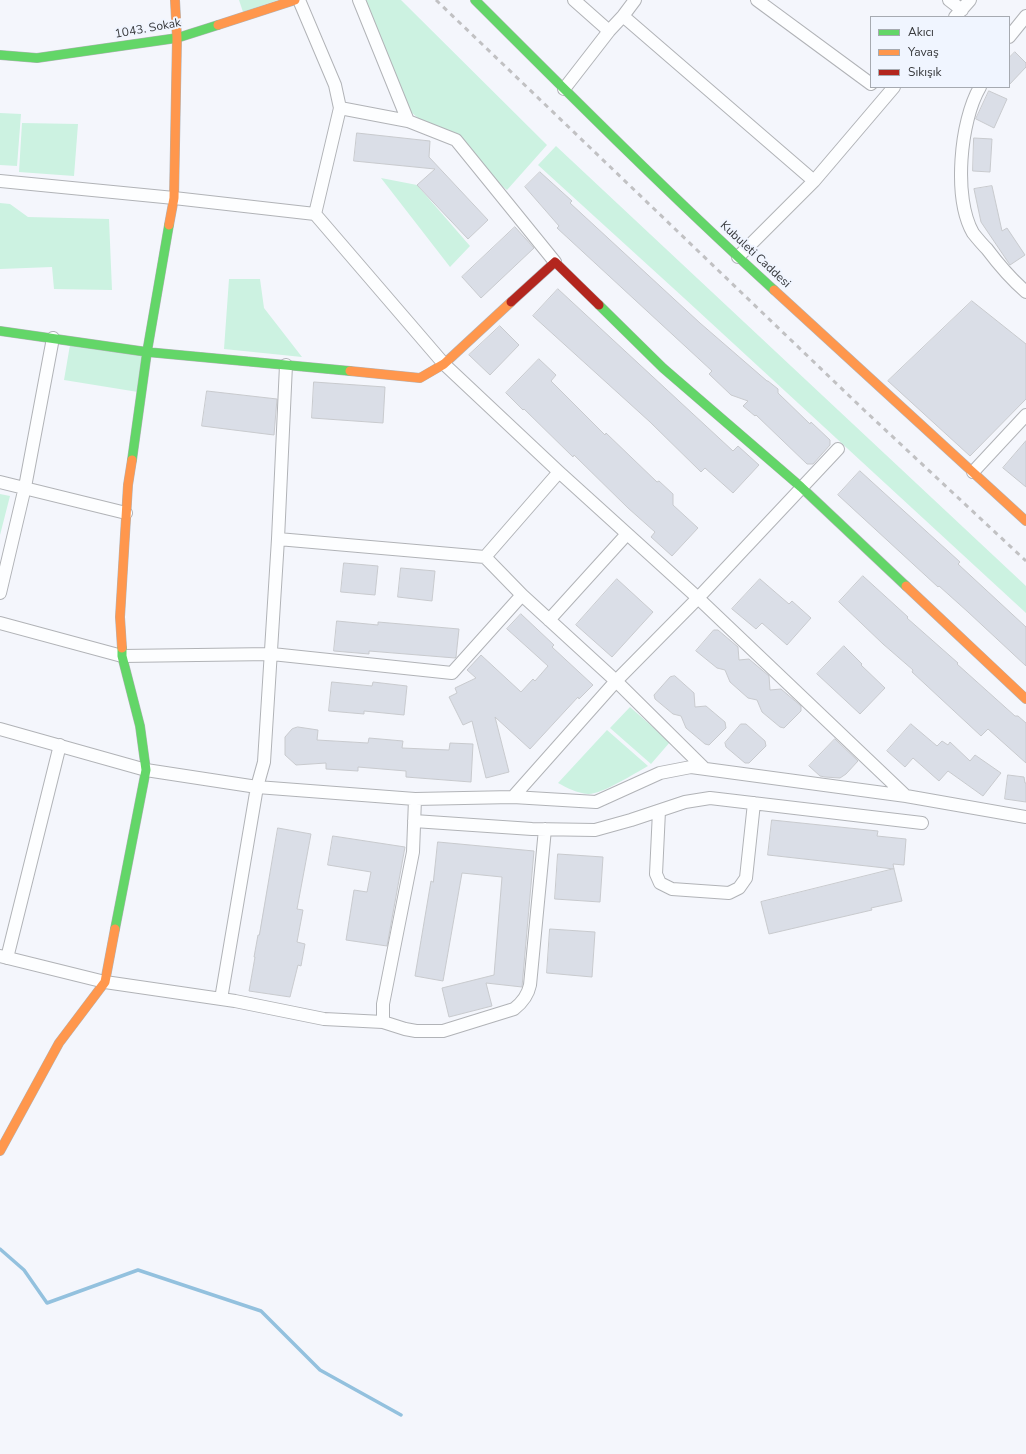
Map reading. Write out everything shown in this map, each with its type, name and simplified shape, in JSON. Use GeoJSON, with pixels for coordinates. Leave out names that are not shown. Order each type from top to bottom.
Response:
{"type":"FeatureCollection","features":[{"type":"Feature","properties":{"kind":"street"},"geometry":{"type":"LineString","coordinates":[[0,1150],[59,1043],[105,982],[146,770],[140,726],[122,656],[120,617],[128,485],[147,352],[174,198],[177,38],[175,0]]}},
{"type":"Feature","properties":{"kind":"street","name":"1043. Sokak"},"geometry":{"type":"LineString","coordinates":[[0,55],[37,58],[177,38],[295,0]]}},
{"type":"Feature","properties":{"kind":"street"},"geometry":{"type":"LineString","coordinates":[[299,0],[335,85],[340,108],[315,214]]}},
{"type":"Feature","properties":{"kind":"street"},"geometry":{"type":"LineString","coordinates":[[359,0],[408,121]]}},
{"type":"Feature","properties":{"kind":"street","name":"Kubuleti Caddesi"},"geometry":{"type":"LineString","coordinates":[[475,0],[564,89],[738,256],[1026,521]]}},
{"type":"Feature","properties":{"kind":"street"},"geometry":{"type":"LineString","coordinates":[[574,0],[609,31]]}},
{"type":"Feature","properties":{"kind":"street"},"geometry":{"type":"LineString","coordinates":[[564,89],[635,0]]}},
{"type":"Feature","properties":{"kind":"street"},"geometry":{"type":"LineString","coordinates":[[757,0],[870,83]]}},
{"type":"Feature","properties":{"kind":"street"},"geometry":{"type":"LineString","coordinates":[[949,0],[958,13],[970,0]]}},
{"type":"Feature","properties":{"kind":"street"},"geometry":{"type":"LineString","coordinates":[[623,16],[814,181]]}},
{"type":"Feature","properties":{"kind":"street"},"geometry":{"type":"LineString","coordinates":[[1010,36],[1026,16]]}},
{"type":"Feature","properties":{"kind":"street"},"geometry":{"type":"LineString","coordinates":[[738,256],[814,181],[890,91],[879,88]]}},
{"type":"Feature","properties":{"kind":"street"},"geometry":{"type":"LineString","coordinates":[[980,88],[969,115],[963,137],[961,188],[964,210],[973,232],[1007,274],[1026,292]]}},
{"type":"Feature","properties":{"kind":"street"},"geometry":{"type":"LineString","coordinates":[[340,108],[408,121],[456,140],[555,262],[663,368],[801,488],[1026,699]]}},
{"type":"Feature","properties":{"kind":"street"},"geometry":{"type":"LineString","coordinates":[[0,182],[174,198],[315,214],[444,364],[559,472],[698,598],[906,796]]}},
{"type":"Feature","properties":{"kind":"street"},"geometry":{"type":"LineString","coordinates":[[0,331],[147,352],[420,378],[444,364],[555,262]]}},
{"type":"Feature","properties":{"kind":"street"},"geometry":{"type":"LineString","coordinates":[[0,593],[3,564],[25,488],[53,338]]}},
{"type":"Feature","properties":{"kind":"street"},"geometry":{"type":"LineString","coordinates":[[221,999],[258,787],[264,762],[272,654],[286,365]]}},
{"type":"Feature","properties":{"kind":"street"},"geometry":{"type":"LineString","coordinates":[[973,472],[1026,415]]}},
{"type":"Feature","properties":{"kind":"street"},"geometry":{"type":"LineString","coordinates":[[513,797],[616,682],[698,598],[838,449]]}},
{"type":"Feature","properties":{"kind":"street"},"geometry":{"type":"LineString","coordinates":[[485,556],[559,472]]}},
{"type":"Feature","properties":{"kind":"street"},"geometry":{"type":"LineString","coordinates":[[0,482],[126,513]]}},
{"type":"Feature","properties":{"kind":"street"},"geometry":{"type":"LineString","coordinates":[[549,620],[627,534]]}},
{"type":"Feature","properties":{"kind":"street"},"geometry":{"type":"LineString","coordinates":[[278,539],[485,556],[522,595],[616,682],[705,769]]}},
{"type":"Feature","properties":{"kind":"street"},"geometry":{"type":"LineString","coordinates":[[0,623],[122,656],[272,654],[452,673],[522,595]]}},
{"type":"Feature","properties":{"kind":"street"},"geometry":{"type":"LineString","coordinates":[[0,728],[146,770],[258,787],[415,799],[513,797],[596,802],[660,773],[691,767],[906,796],[1026,817]]}},
{"type":"Feature","properties":{"kind":"street"},"geometry":{"type":"LineString","coordinates":[[60,746],[3,957],[105,982],[221,999],[324,1019],[383,1022],[404,1029],[416,1031],[443,1031],[514,1009],[523,1001],[530,985],[545,829]]}},
{"type":"Feature","properties":{"kind":"street"},"geometry":{"type":"LineString","coordinates":[[414,821],[545,829],[595,830],[685,802],[710,798],[922,822]]}},
{"type":"Feature","properties":{"kind":"street"},"geometry":{"type":"LineString","coordinates":[[383,1022],[383,1004],[413,852],[415,799]]}},
{"type":"Feature","properties":{"kind":"street"},"geometry":{"type":"LineString","coordinates":[[659,811],[656,874],[660,883],[672,889],[729,893],[739,888],[746,878],[754,803]]}},
{"type":"Feature","properties":{"kind":"green space"},"geometry":{"type":"Polygon","coordinates":[[[239,0],[278,0],[243,12],[239,0]]]}},
{"type":"Feature","properties":{"kind":"green space"},"geometry":{"type":"Polygon","coordinates":[[[362,0],[401,0],[547,145],[507,190],[407,109],[362,0]]]}},
{"type":"Feature","properties":{"kind":"green space"},"geometry":{"type":"Polygon","coordinates":[[[0,113],[21,114],[17,166],[0,165],[0,113]]]}},
{"type":"Feature","properties":{"kind":"green space"},"geometry":{"type":"Polygon","coordinates":[[[22,123],[78,124],[74,176],[19,172],[22,123]]]}},
{"type":"Feature","properties":{"kind":"green space"},"geometry":{"type":"Polygon","coordinates":[[[556,146],[1026,586],[1026,613],[538,165],[556,146]]]}},
{"type":"Feature","properties":{"kind":"green space"},"geometry":{"type":"Polygon","coordinates":[[[381,178],[417,185],[470,246],[450,267],[381,178]]]}},
{"type":"Feature","properties":{"kind":"green space"},"geometry":{"type":"Polygon","coordinates":[[[0,203],[10,204],[28,217],[109,219],[112,290],[54,289],[52,267],[0,269],[0,203]]]}},
{"type":"Feature","properties":{"kind":"green space"},"geometry":{"type":"Polygon","coordinates":[[[229,279],[260,279],[264,308],[302,357],[224,349],[229,279]]]}},
{"type":"Feature","properties":{"kind":"green space"},"geometry":{"type":"Polygon","coordinates":[[[70,345],[144,354],[138,392],[64,380],[70,345]]]}},
{"type":"Feature","properties":{"kind":"green space"},"geometry":{"type":"Polygon","coordinates":[[[0,494],[10,496],[0,535],[0,494]]]}},
{"type":"Feature","properties":{"kind":"green space"},"geometry":{"type":"Polygon","coordinates":[[[630,707],[670,742],[651,764],[610,728],[630,707]]]}},
{"type":"Feature","properties":{"kind":"green space"},"geometry":{"type":"Polygon","coordinates":[[[607,730],[648,766],[601,791],[594,793],[580,793],[558,783],[607,730]]]}},
{"type":"Feature","properties":{"kind":"building"},"geometry":{"type":"Polygon","coordinates":[[[1015,52],[1026,63],[1026,67],[1010,84],[1010,57],[1015,52]]]}},
{"type":"Feature","properties":{"kind":"building"},"geometry":{"type":"Polygon","coordinates":[[[989,91],[1007,99],[994,128],[976,119],[989,91]]]}},
{"type":"Feature","properties":{"kind":"building"},"geometry":{"type":"Polygon","coordinates":[[[357,133],[430,141],[429,157],[488,220],[468,239],[417,185],[435,169],[354,161],[357,133]]]}},
{"type":"Feature","properties":{"kind":"building"},"geometry":{"type":"Polygon","coordinates":[[[974,138],[992,139],[990,172],[973,171],[974,138]]]}},
{"type":"Feature","properties":{"kind":"building"},"geometry":{"type":"Polygon","coordinates":[[[540,172],[572,201],[570,203],[700,323],[778,389],[778,393],[810,424],[811,422],[830,440],[830,445],[813,464],[807,464],[756,415],[755,416],[743,406],[748,401],[731,395],[709,374],[712,371],[557,228],[559,226],[525,187],[540,172]]]}},
{"type":"Feature","properties":{"kind":"building"},"geometry":{"type":"Polygon","coordinates":[[[992,186],[1002,231],[1007,228],[1025,255],[1010,265],[981,222],[974,189],[992,186]]]}},
{"type":"Feature","properties":{"kind":"building"},"geometry":{"type":"Polygon","coordinates":[[[515,227],[534,248],[481,298],[462,277],[515,227]]]}},
{"type":"Feature","properties":{"kind":"building"},"geometry":{"type":"Polygon","coordinates":[[[558,289],[733,451],[738,446],[759,465],[733,493],[705,468],[701,472],[650,422],[533,316],[558,289]]]}},
{"type":"Feature","properties":{"kind":"building"},"geometry":{"type":"Polygon","coordinates":[[[972,301],[1026,344],[1026,399],[970,456],[888,381],[972,301]]]}},
{"type":"Feature","properties":{"kind":"building"},"geometry":{"type":"Polygon","coordinates":[[[500,326],[519,345],[490,375],[469,355],[500,326]]]}},
{"type":"Feature","properties":{"kind":"building"},"geometry":{"type":"Polygon","coordinates":[[[539,359],[556,375],[551,381],[605,435],[606,433],[657,482],[659,481],[673,494],[673,505],[698,528],[672,556],[651,537],[655,532],[506,393],[539,359]]]}},
{"type":"Feature","properties":{"kind":"building"},"geometry":{"type":"Polygon","coordinates":[[[314,382],[385,387],[383,423],[312,418],[314,382]]]}},
{"type":"Feature","properties":{"kind":"building"},"geometry":{"type":"Polygon","coordinates":[[[207,391],[277,399],[274,435],[202,426],[207,391]]]}},
{"type":"Feature","properties":{"kind":"building"},"geometry":{"type":"Polygon","coordinates":[[[1026,441],[1026,487],[1003,468],[1026,441]]]}},
{"type":"Feature","properties":{"kind":"building"},"geometry":{"type":"Polygon","coordinates":[[[860,471],[960,562],[958,564],[1026,627],[1026,666],[838,495],[860,471]]]}},
{"type":"Feature","properties":{"kind":"building"},"geometry":{"type":"Polygon","coordinates":[[[344,563],[378,566],[375,595],[341,592],[344,563]]]}},
{"type":"Feature","properties":{"kind":"building"},"geometry":{"type":"Polygon","coordinates":[[[401,568],[435,571],[432,601],[398,597],[401,568]]]}},
{"type":"Feature","properties":{"kind":"building"},"geometry":{"type":"Polygon","coordinates":[[[863,576],[908,617],[907,618],[958,663],[957,664],[1015,716],[1018,716],[1026,723],[1026,763],[988,729],[981,736],[912,672],[913,670],[839,602],[863,576]]]}},
{"type":"Feature","properties":{"kind":"building"},"geometry":{"type":"Polygon","coordinates":[[[617,579],[653,612],[612,657],[576,625],[617,579]]]}},
{"type":"Feature","properties":{"kind":"building"},"geometry":{"type":"Polygon","coordinates":[[[760,579],[789,604],[792,601],[811,618],[787,645],[762,623],[756,629],[732,609],[760,579]]]}},
{"type":"Feature","properties":{"kind":"building"},"geometry":{"type":"Polygon","coordinates":[[[521,614],[554,645],[552,647],[593,685],[579,699],[578,697],[530,749],[495,717],[509,772],[486,778],[472,721],[463,725],[449,697],[457,693],[455,688],[476,678],[467,670],[481,655],[521,692],[533,679],[535,681],[548,666],[507,629],[521,614]]]}},
{"type":"Feature","properties":{"kind":"building"},"geometry":{"type":"Polygon","coordinates":[[[337,621],[378,625],[378,622],[459,629],[456,657],[369,651],[369,654],[334,651],[337,621]]]}},
{"type":"Feature","properties":{"kind":"building"},"geometry":{"type":"Polygon","coordinates":[[[714,630],[718,630],[738,647],[739,660],[749,659],[769,676],[770,690],[781,689],[801,706],[801,711],[784,728],[780,727],[762,712],[757,700],[748,698],[730,682],[725,670],[717,668],[696,651],[714,630]]]}},
{"type":"Feature","properties":{"kind":"building"},"geometry":{"type":"Polygon","coordinates":[[[844,646],[885,688],[860,714],[817,674],[844,646]]]}},
{"type":"Feature","properties":{"kind":"building"},"geometry":{"type":"Polygon","coordinates":[[[675,676],[694,693],[695,707],[706,706],[725,722],[726,728],[709,745],[705,744],[686,728],[681,716],[673,714],[655,699],[654,695],[670,677],[675,676]]]}},
{"type":"Feature","properties":{"kind":"building"},"geometry":{"type":"Polygon","coordinates":[[[332,682],[372,686],[373,682],[407,686],[404,715],[364,711],[364,714],[329,711],[332,682]]]}},
{"type":"Feature","properties":{"kind":"building"},"geometry":{"type":"Polygon","coordinates":[[[741,724],[746,724],[765,741],[766,746],[749,763],[745,763],[726,747],[725,743],[741,724]]]}},
{"type":"Feature","properties":{"kind":"building"},"geometry":{"type":"Polygon","coordinates":[[[911,724],[937,746],[942,741],[948,745],[950,742],[970,761],[975,755],[1001,773],[983,796],[948,771],[939,781],[913,758],[905,767],[887,751],[911,724]]]}},
{"type":"Feature","properties":{"kind":"building"},"geometry":{"type":"Polygon","coordinates":[[[298,727],[318,730],[317,740],[368,743],[369,738],[403,741],[402,748],[449,750],[450,743],[473,744],[471,782],[406,777],[406,771],[358,767],[358,771],[326,769],[326,763],[296,765],[285,755],[285,737],[292,729],[298,727]]]}},
{"type":"Feature","properties":{"kind":"building"},"geometry":{"type":"Polygon","coordinates":[[[835,739],[858,761],[846,774],[840,778],[820,776],[809,766],[835,739]]]}},
{"type":"Feature","properties":{"kind":"building"},"geometry":{"type":"Polygon","coordinates":[[[1008,775],[1024,777],[1026,783],[1026,802],[1005,799],[1008,775]]]}},
{"type":"Feature","properties":{"kind":"building"},"geometry":{"type":"Polygon","coordinates":[[[772,820],[878,831],[877,836],[906,839],[904,865],[893,864],[894,869],[768,855],[772,820]]]}},
{"type":"Feature","properties":{"kind":"building"},"geometry":{"type":"Polygon","coordinates":[[[278,828],[311,834],[297,909],[303,910],[297,942],[305,944],[301,966],[298,965],[290,997],[249,991],[278,828]]]}},
{"type":"Feature","properties":{"kind":"building"},"geometry":{"type":"Polygon","coordinates":[[[333,836],[405,847],[387,946],[346,940],[354,890],[367,892],[371,872],[328,865],[333,836]]]}},
{"type":"Feature","properties":{"kind":"building"},"geometry":{"type":"Polygon","coordinates":[[[438,842],[534,851],[522,987],[486,983],[492,1006],[449,1017],[442,988],[494,975],[502,877],[462,873],[443,981],[415,976],[431,881],[433,882],[438,842]]]}},
{"type":"Feature","properties":{"kind":"building"},"geometry":{"type":"Polygon","coordinates":[[[558,854],[603,857],[600,902],[555,899],[558,854]]]}},
{"type":"Feature","properties":{"kind":"building"},"geometry":{"type":"Polygon","coordinates":[[[894,869],[902,901],[871,908],[872,910],[769,934],[761,902],[894,869]]]}},
{"type":"Feature","properties":{"kind":"building"},"geometry":{"type":"Polygon","coordinates":[[[550,929],[595,932],[592,977],[547,973],[550,929]]]}},
{"type":"Feature","properties":{"kind":"waterway"},"geometry":{"type":"LineString","coordinates":[[0,1249],[24,1270],[47,1303],[138,1270],[261,1311],[320,1370],[401,1415]]}},
{"type":"Feature","properties":{"kind":"railway"},"geometry":{"type":"LineString","coordinates":[[436,0],[864,410],[1026,561]]}},
{"type":"Feature","properties":{"kind":"traffic: fast"},"geometry":{"type":"LineString","coordinates":[[475,0],[660,183],[774,290]]}},
{"type":"Feature","properties":{"kind":"traffic: fast"},"geometry":{"type":"LineString","coordinates":[[0,55],[37,58],[177,38],[218,25]]}},
{"type":"Feature","properties":{"kind":"traffic: fast"},"geometry":{"type":"LineString","coordinates":[[132,460],[147,352],[169,225]]}},
{"type":"Feature","properties":{"kind":"traffic: fast"},"geometry":{"type":"LineString","coordinates":[[599,305],[663,368],[801,487],[906,586]]}},
{"type":"Feature","properties":{"kind":"traffic: fast"},"geometry":{"type":"LineString","coordinates":[[0,331],[147,352],[350,371]]}},
{"type":"Feature","properties":{"kind":"traffic: fast"},"geometry":{"type":"LineString","coordinates":[[115,929],[146,770],[140,726],[122,656],[122,648]]}},
{"type":"Feature","properties":{"kind":"traffic: slow"},"geometry":{"type":"LineString","coordinates":[[169,225],[174,198],[177,38],[175,0]]}},
{"type":"Feature","properties":{"kind":"traffic: slow"},"geometry":{"type":"LineString","coordinates":[[218,25],[295,0]]}},
{"type":"Feature","properties":{"kind":"traffic: slow"},"geometry":{"type":"LineString","coordinates":[[774,290],[1026,521]]}},
{"type":"Feature","properties":{"kind":"traffic: slow"},"geometry":{"type":"LineString","coordinates":[[350,371],[420,378],[444,364],[511,302]]}},
{"type":"Feature","properties":{"kind":"traffic: slow"},"geometry":{"type":"LineString","coordinates":[[122,648],[120,617],[128,485],[132,460]]}},
{"type":"Feature","properties":{"kind":"traffic: slow"},"geometry":{"type":"LineString","coordinates":[[906,586],[1026,699]]}},
{"type":"Feature","properties":{"kind":"traffic: slow"},"geometry":{"type":"LineString","coordinates":[[0,1151],[59,1043],[105,982],[115,929]]}},
{"type":"Feature","properties":{"kind":"traffic: jam"},"geometry":{"type":"LineString","coordinates":[[511,302],[555,262],[599,305]]}}]}
